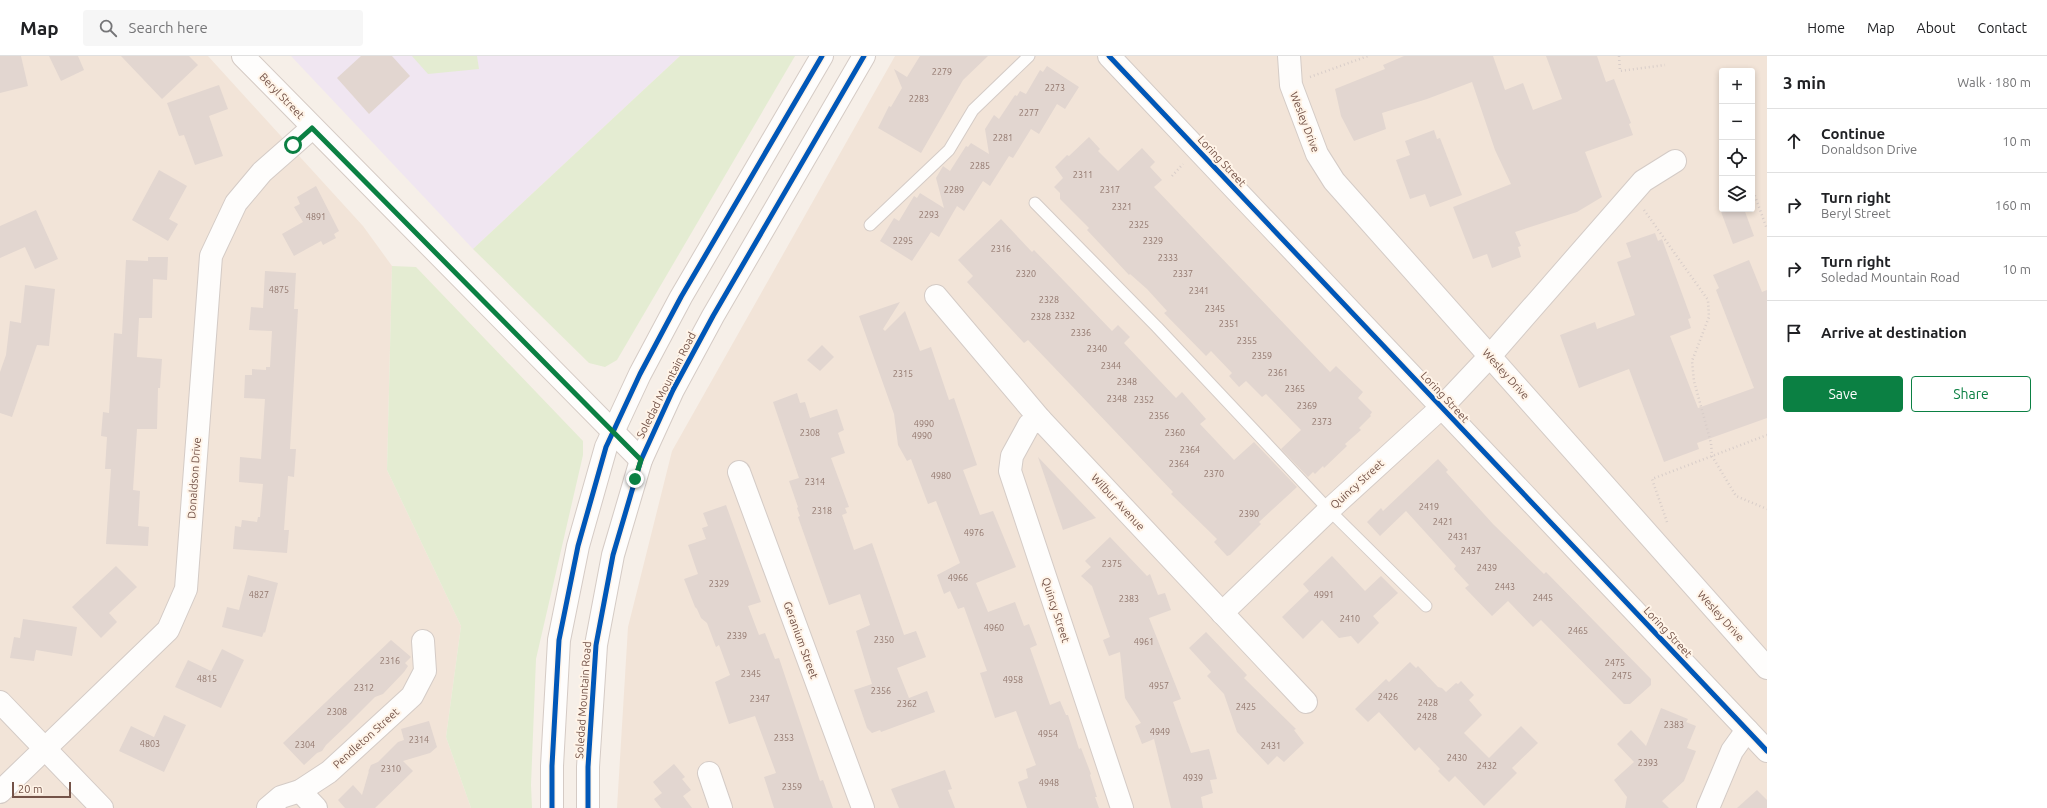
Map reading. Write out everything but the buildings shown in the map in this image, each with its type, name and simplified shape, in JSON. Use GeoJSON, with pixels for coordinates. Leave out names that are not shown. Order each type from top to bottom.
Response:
{"type":"FeatureCollection","features":[{"type":"Feature","properties":{"kind":"street","name":"Beryl Street"},"geometry":{"type":"LineString","coordinates":[[243,56],[312,128],[641,460]]}},
{"type":"Feature","properties":{"kind":"street"},"geometry":{"type":"LineString","coordinates":[[552,808],[552,766],[559,640],[578,546],[606,447],[640,374],[682,297],[822,56]]}},
{"type":"Feature","properties":{"kind":"street","name":"Soledad Mountain Road"},"geometry":{"type":"LineString","coordinates":[[588,808],[588,767],[596,645],[613,555],[641,460],[673,390],[713,316],[864,56]]}},
{"type":"Feature","properties":{"kind":"street","name":"Loring Street"},"geometry":{"type":"LineString","coordinates":[[1109,56],[1767,751]]}},
{"type":"Feature","properties":{"kind":"street","name":"Wesley Drive"},"geometry":{"type":"LineString","coordinates":[[1288,56],[1291,85],[1317,154],[1334,181],[1767,668]]}},
{"type":"Feature","properties":{"kind":"street","name":"Donaldson Drive"},"geometry":{"type":"LineString","coordinates":[[0,792],[168,630],[186,589],[211,256],[236,203],[262,172],[312,128]]}},
{"type":"Feature","properties":{"kind":"street","name":"Quincy Street"},"geometry":{"type":"LineString","coordinates":[[1222,613],[1329,510],[1442,407],[1490,356],[1643,181],[1676,161]]}},
{"type":"Feature","properties":{"kind":"street","name":"Wilbur Avenue"},"geometry":{"type":"LineString","coordinates":[[936,296],[1040,419],[1306,702]]}},
{"type":"Feature","properties":{"kind":"street","name":"Quincy Street"},"geometry":{"type":"LineString","coordinates":[[1040,419],[1029,425],[1012,456],[1010,471],[1122,808]]}},
{"type":"Feature","properties":{"kind":"street","name":"Geranium Street"},"geometry":{"type":"LineString","coordinates":[[739,472],[863,808]]}},
{"type":"Feature","properties":{"kind":"street","name":"Pendleton Street"},"geometry":{"type":"LineString","coordinates":[[268,808],[281,797],[300,791],[329,772],[412,696],[425,671],[423,641]]}},
{"type":"Feature","properties":{"kind":"street"},"geometry":{"type":"LineString","coordinates":[[0,702],[102,808]]}},
{"type":"Feature","properties":{"kind":"street"},"geometry":{"type":"LineString","coordinates":[[1708,808],[1732,751],[1747,730]]}},
{"type":"Feature","properties":{"kind":"street"},"geometry":{"type":"LineString","coordinates":[[709,773],[721,808]]}},
{"type":"Feature","properties":{"kind":"street"},"geometry":{"type":"LineString","coordinates":[[300,791],[316,808]]}},
{"type":"Feature","properties":{"kind":"lane"},"geometry":{"type":"LineString","coordinates":[[870,225],[949,150],[973,110],[1029,56]]}},
{"type":"Feature","properties":{"kind":"lane"},"geometry":{"type":"LineString","coordinates":[[1035,203],[1157,327],[1329,510],[1426,606]]}},
{"type":"Feature","properties":{"kind":"path"},"geometry":{"type":"LineString","coordinates":[[1291,85],[1368,56]]}},
{"type":"Feature","properties":{"kind":"path"},"geometry":{"type":"LineString","coordinates":[[1619,56],[1620,71],[1665,65]]}},
{"type":"Feature","properties":{"kind":"path"},"geometry":{"type":"LineString","coordinates":[[1632,193],[1708,300],[1709,318],[1692,361],[1694,381],[1711,443],[1712,456],[1736,496],[1767,509]]}},
{"type":"Feature","properties":{"kind":"path"},"geometry":{"type":"LineString","coordinates":[[1755,196],[1767,229]]}},
{"type":"Feature","properties":{"kind":"path"},"geometry":{"type":"LineString","coordinates":[[1667,524],[1652,479],[1767,435]]}},
{"type":"Feature","properties":{"kind":"shaded area"},"geometry":{"type":"Polygon","coordinates":[[[0,56],[208,56],[363,226],[392,266],[387,470],[461,626],[446,737],[471,808],[0,808],[0,56]]]}},
{"type":"Feature","properties":{"kind":"shaded area"},"geometry":{"type":"Polygon","coordinates":[[[291,56],[680,56],[473,249],[291,56]]]}},
{"type":"Feature","properties":{"kind":"shaded area"},"geometry":{"type":"Polygon","coordinates":[[[895,56],[1767,56],[1767,808],[617,808],[628,627],[672,451],[895,56]]]}},
{"type":"Feature","properties":{"kind":"green space"},"geometry":{"type":"Polygon","coordinates":[[[412,56],[477,56],[479,69],[428,74],[412,56]]]}},
{"type":"Feature","properties":{"kind":"green space"},"geometry":{"type":"Polygon","coordinates":[[[680,56],[795,56],[617,360],[605,367],[589,363],[473,249],[680,56]]]}},
{"type":"Feature","properties":{"kind":"green space"},"geometry":{"type":"Polygon","coordinates":[[[392,266],[416,267],[583,441],[583,455],[536,659],[531,785],[532,808],[471,808],[446,737],[461,626],[387,470],[392,266]]]}},
{"type":"Feature","properties":{"kind":"cycle path"},"geometry":{"type":"LineString","coordinates":[[552,808],[552,766],[559,640],[578,546],[606,447],[640,374],[681,297],[822,56]]}},
{"type":"Feature","properties":{"kind":"cycle path"},"geometry":{"type":"LineString","coordinates":[[588,808],[588,767],[596,645],[613,555],[641,460],[673,390],[713,316],[864,56]]}},
{"type":"Feature","properties":{"kind":"cycle path"},"geometry":{"type":"LineString","coordinates":[[1109,56],[1767,751]]}},
{"type":"Feature","properties":{"kind":"route"},"geometry":{"type":"LineString","coordinates":[[293,145],[312,128],[641,460],[635,479]]}}]}
